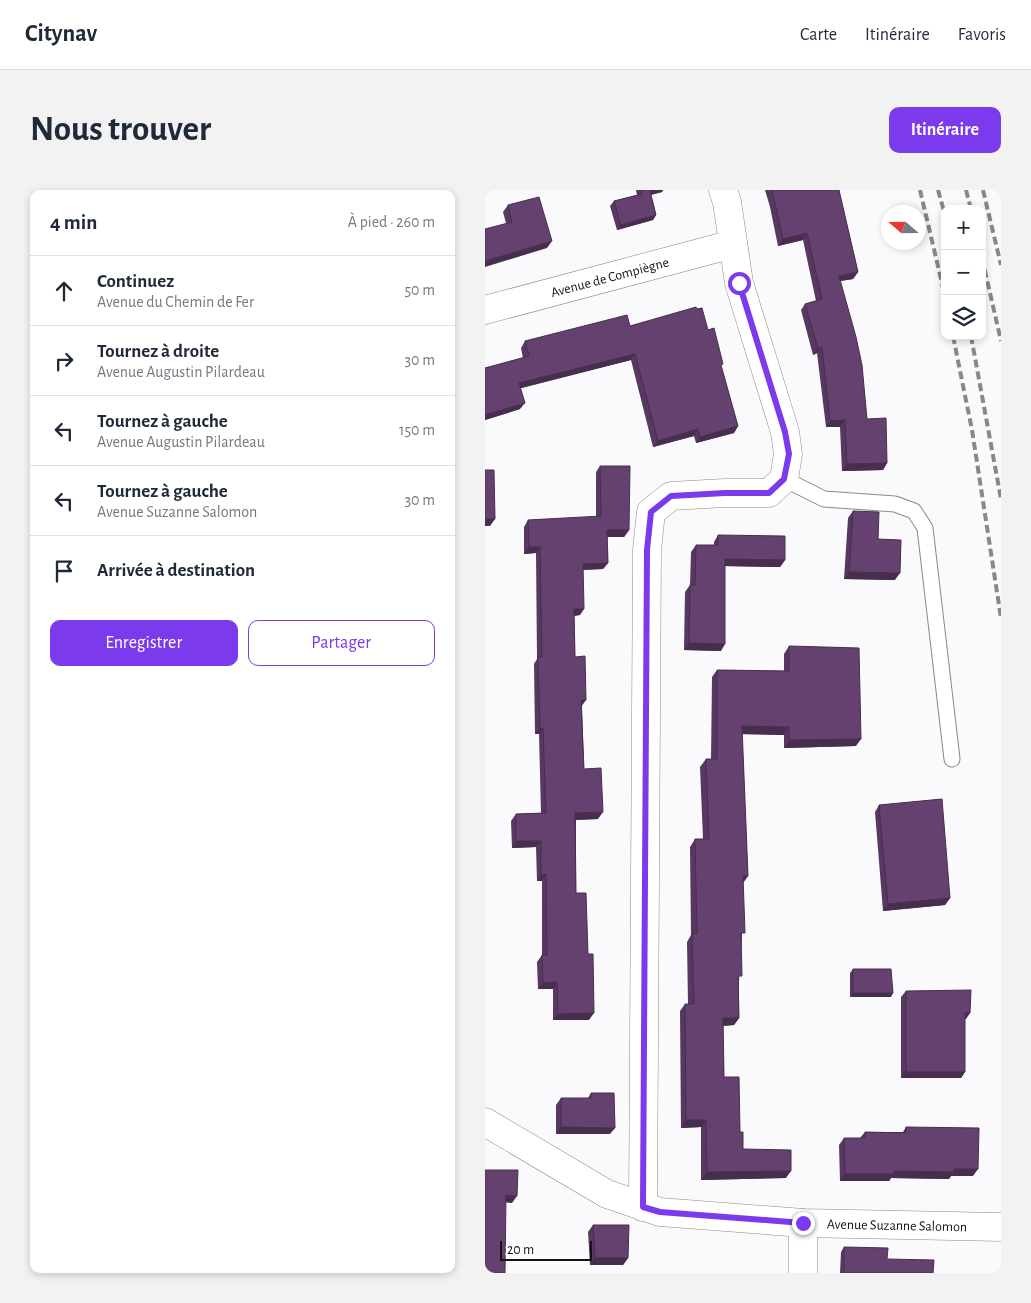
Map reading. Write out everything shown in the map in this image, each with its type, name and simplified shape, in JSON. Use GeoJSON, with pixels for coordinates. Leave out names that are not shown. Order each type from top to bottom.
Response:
{"type":"FeatureCollection","features":[{"type":"Feature","properties":{"kind":"street"},"geometry":{"type":"LineString","coordinates":[[643,1207],[647,550],[651,512],[671,496],[769,493],[784,479],[789,454],[785,432],[739,283],[727,202],[723,190]]}},
{"type":"Feature","properties":{"kind":"street","name":"Avenue de Compiègne"},"geometry":{"type":"LineString","coordinates":[[485,310],[733,244]]}},
{"type":"Feature","properties":{"kind":"street","name":"Avenue Suzanne Salomon"},"geometry":{"type":"LineString","coordinates":[[485,1122],[607,1194],[660,1212],[803,1223],[1001,1227]]}},
{"type":"Feature","properties":{"kind":"street"},"geometry":{"type":"LineString","coordinates":[[803,1223],[803,1273]]}},
{"type":"Feature","properties":{"kind":"lane"},"geometry":{"type":"LineString","coordinates":[[784,479],[824,499],[895,504],[914,511],[925,528],[952,759]]}},
{"type":"Feature","properties":{"kind":"building"},"geometry":{"type":"Polygon","coordinates":[[[641,190],[655,190],[650,191],[656,215],[621,225],[614,201],[642,194],[641,190]]]}},
{"type":"Feature","properties":{"kind":"building"},"geometry":{"type":"Polygon","coordinates":[[[772,190],[839,190],[858,272],[839,276],[862,365],[867,419],[886,418],[887,463],[847,464],[845,420],[830,421],[822,347],[818,348],[805,304],[822,299],[807,233],[783,239],[772,190]]]}},
{"type":"Feature","properties":{"kind":"building"},"geometry":{"type":"Polygon","coordinates":[[[539,197],[552,241],[485,261],[485,229],[512,222],[508,205],[539,197]]]}},
{"type":"Feature","properties":{"kind":"building"},"geometry":{"type":"Polygon","coordinates":[[[696,307],[697,309],[702,308],[708,330],[714,328],[723,364],[721,365],[738,426],[700,437],[698,429],[658,441],[635,354],[519,383],[525,403],[485,415],[485,368],[529,356],[525,341],[627,315],[630,326],[696,307]]]}},
{"type":"Feature","properties":{"kind":"building"},"geometry":{"type":"Polygon","coordinates":[[[600,466],[630,466],[629,530],[607,530],[608,563],[583,564],[584,609],[574,609],[575,657],[585,656],[586,700],[581,700],[584,769],[601,768],[603,812],[575,813],[576,893],[586,893],[588,954],[593,954],[594,1013],[558,1014],[557,982],[543,983],[542,955],[547,955],[546,874],[541,875],[541,841],[516,841],[516,814],[546,813],[543,728],[540,728],[538,657],[542,657],[540,547],[529,547],[528,520],[601,516],[600,466]]]}},
{"type":"Feature","properties":{"kind":"building"},"geometry":{"type":"Polygon","coordinates":[[[485,470],[494,470],[495,519],[485,519],[485,470]]]}},
{"type":"Feature","properties":{"kind":"building"},"geometry":{"type":"Polygon","coordinates":[[[853,511],[879,512],[878,539],[901,540],[900,573],[849,572],[853,511]]]}},
{"type":"Feature","properties":{"kind":"building"},"geometry":{"type":"Polygon","coordinates":[[[718,535],[785,536],[785,560],[725,559],[725,644],[689,643],[690,585],[695,585],[696,545],[718,545],[718,535]]]}},
{"type":"Feature","properties":{"kind":"building"},"geometry":{"type":"Polygon","coordinates":[[[789,646],[859,648],[861,739],[789,740],[789,727],[742,726],[748,876],[743,876],[745,933],[741,933],[742,976],[738,976],[739,1018],[723,1018],[724,1077],[739,1077],[740,1132],[743,1132],[743,1149],[791,1150],[791,1171],[707,1172],[706,1120],[686,1120],[685,1004],[694,1004],[692,934],[697,934],[695,839],[709,839],[706,759],[717,759],[717,670],[789,671],[789,646]]]}},
{"type":"Feature","properties":{"kind":"building"},"geometry":{"type":"Polygon","coordinates":[[[942,799],[950,898],[888,904],[879,805],[942,799]]]}},
{"type":"Feature","properties":{"kind":"building"},"geometry":{"type":"Polygon","coordinates":[[[853,969],[891,969],[893,993],[853,993],[853,969]]]}},
{"type":"Feature","properties":{"kind":"building"},"geometry":{"type":"Polygon","coordinates":[[[971,990],[970,1013],[965,1013],[965,1072],[906,1072],[906,991],[971,990]]]}},
{"type":"Feature","properties":{"kind":"building"},"geometry":{"type":"Polygon","coordinates":[[[591,1093],[614,1093],[615,1128],[561,1127],[561,1098],[591,1098],[591,1093]]]}},
{"type":"Feature","properties":{"kind":"building"},"geometry":{"type":"Polygon","coordinates":[[[906,1127],[979,1128],[978,1169],[954,1169],[954,1172],[894,1171],[894,1174],[845,1174],[844,1138],[865,1138],[865,1132],[906,1133],[906,1127]]]}},
{"type":"Feature","properties":{"kind":"building"},"geometry":{"type":"Polygon","coordinates":[[[485,1170],[518,1170],[517,1196],[506,1195],[505,1273],[485,1273],[485,1170]]]}},
{"type":"Feature","properties":{"kind":"building"},"geometry":{"type":"Polygon","coordinates":[[[593,1225],[629,1225],[628,1258],[595,1258],[593,1225]]]}},
{"type":"Feature","properties":{"kind":"building"},"geometry":{"type":"Polygon","coordinates":[[[844,1247],[888,1248],[887,1259],[934,1260],[933,1273],[844,1273],[844,1247]]]}},
{"type":"Feature","properties":{"kind":"railway"},"geometry":{"type":"LineString","coordinates":[[920,190],[945,295]]}},
{"type":"Feature","properties":{"kind":"railway"},"geometry":{"type":"LineString","coordinates":[[938,190],[942,205]]}},
{"type":"Feature","properties":{"kind":"railway"},"geometry":{"type":"LineString","coordinates":[[966,190],[970,205]]}},
{"type":"Feature","properties":{"kind":"railway"},"geometry":{"type":"LineString","coordinates":[[983,190],[1001,265]]}},
{"type":"Feature","properties":{"kind":"railway"},"geometry":{"type":"LineString","coordinates":[[986,275],[1001,341]]}},
{"type":"Feature","properties":{"kind":"railway"},"geometry":{"type":"LineString","coordinates":[[954,340],[972,430],[1001,618]]}},
{"type":"Feature","properties":{"kind":"railway"},"geometry":{"type":"LineString","coordinates":[[972,340],[1001,499]]}},
{"type":"Feature","properties":{"kind":"route"},"geometry":{"type":"LineString","coordinates":[[739,283],[785,432],[789,454],[784,479],[769,493],[671,496],[651,512],[647,550],[643,1207],[660,1212],[803,1223]]}}]}
